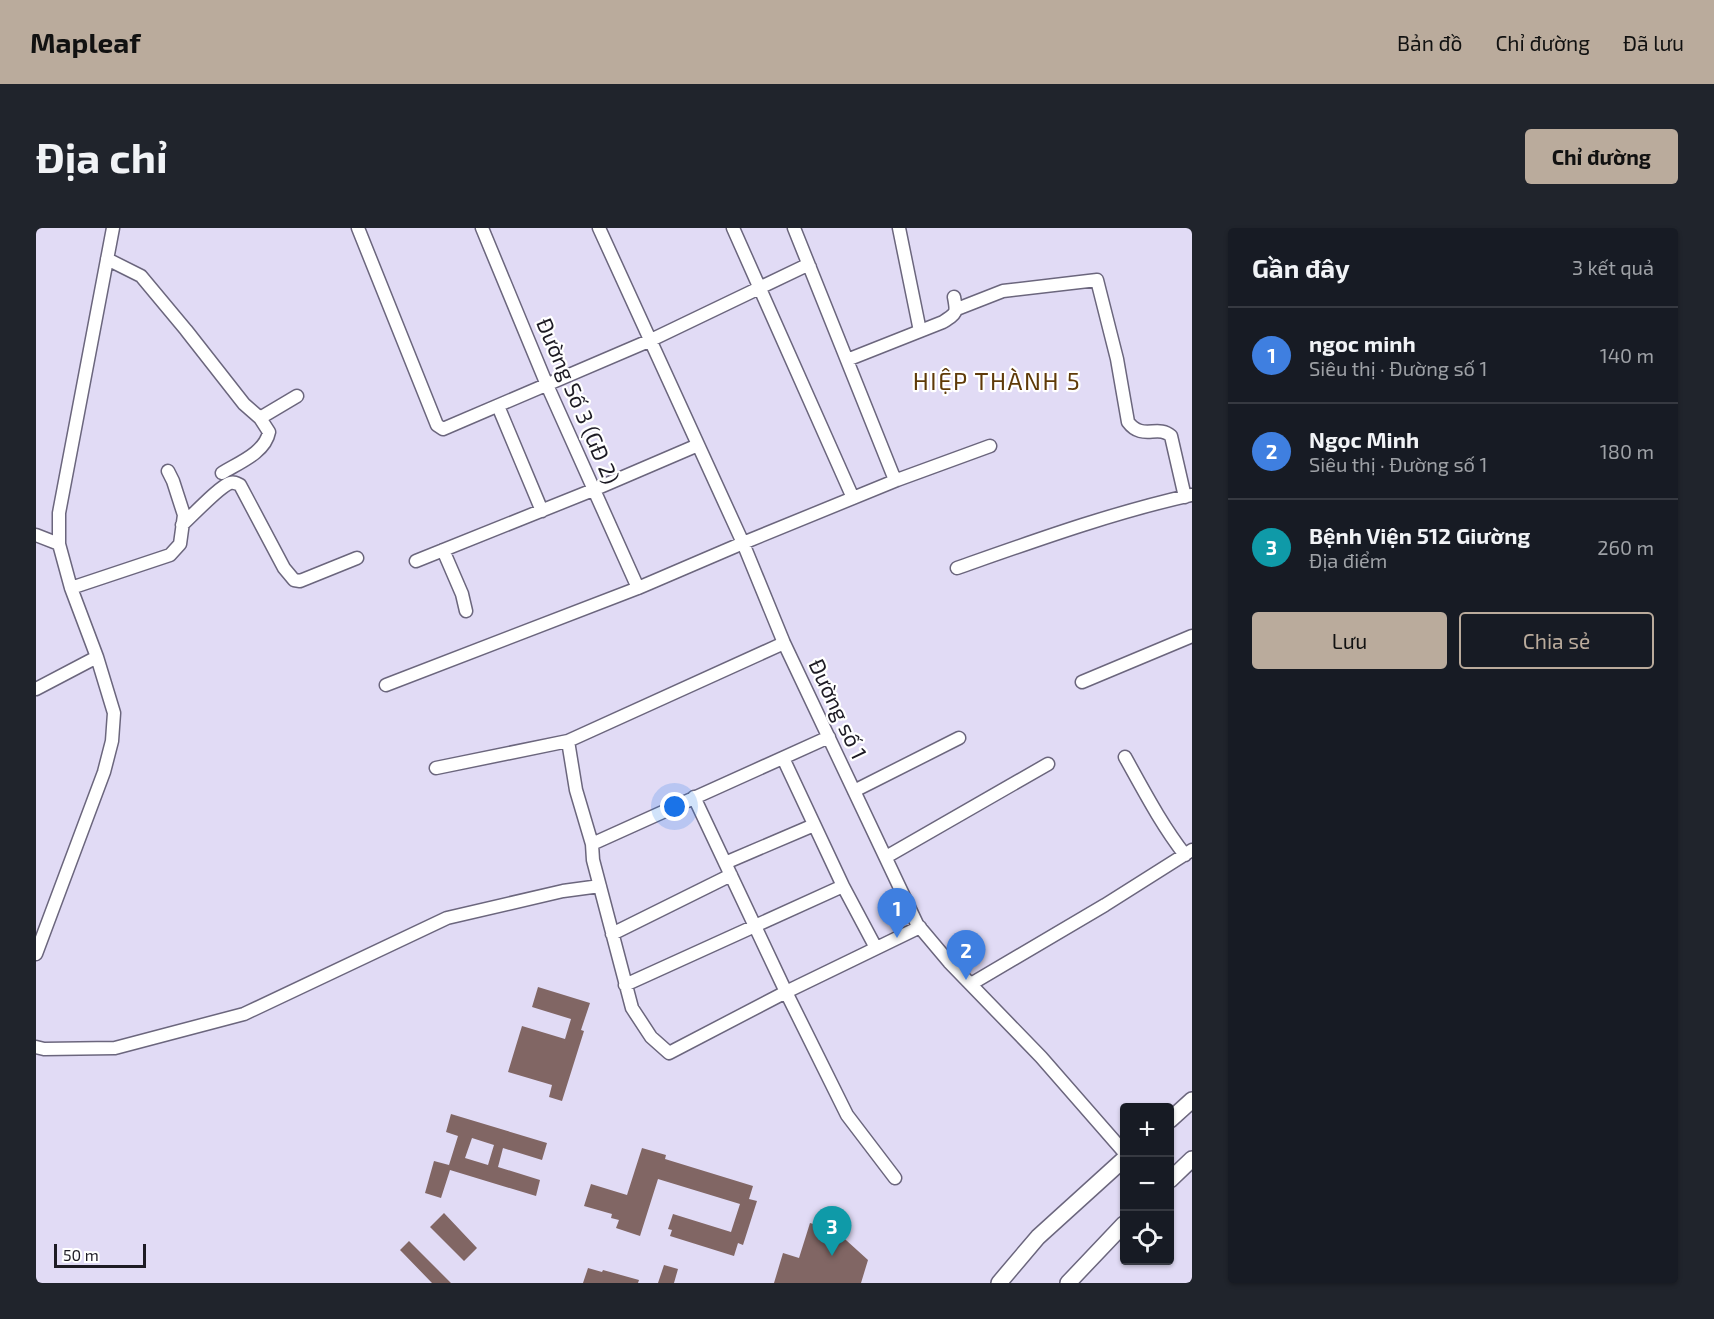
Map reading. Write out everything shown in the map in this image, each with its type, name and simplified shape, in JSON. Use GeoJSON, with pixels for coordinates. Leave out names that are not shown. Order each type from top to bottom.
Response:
{"type":"FeatureCollection","features":[{"type":"Feature","properties":{"kind":"main road"},"geometry":{"type":"LineString","coordinates":[[1174,1116],[1192,1100]]}},
{"type":"Feature","properties":{"kind":"main road"},"geometry":{"type":"LineString","coordinates":[[1174,1176],[1192,1159]]}},
{"type":"Feature","properties":{"kind":"main road"},"geometry":{"type":"LineString","coordinates":[[999,1283],[1038,1237],[1120,1164]]}},
{"type":"Feature","properties":{"kind":"main road"},"geometry":{"type":"LineString","coordinates":[[1068,1283],[1120,1229]]}},
{"type":"Feature","properties":{"kind":"street"},"geometry":{"type":"LineString","coordinates":[[36,954],[104,772],[112,741],[114,713],[97,657],[71,588],[59,544],[59,513],[113,228]]}},
{"type":"Feature","properties":{"kind":"street"},"geometry":{"type":"LineString","coordinates":[[358,228],[437,425],[443,429],[651,340],[803,267],[810,267]]}},
{"type":"Feature","properties":{"kind":"street","name":"Đường Số 3 (GĐ 2)"},"geometry":{"type":"LineString","coordinates":[[482,228],[546,385],[638,588]]}},
{"type":"Feature","properties":{"kind":"street","name":"Đường số 1"},"geometry":{"type":"LineString","coordinates":[[599,228],[743,543],[784,643],[920,927],[949,962],[1041,1057],[1120,1146]]}},
{"type":"Feature","properties":{"kind":"street"},"geometry":{"type":"LineString","coordinates":[[734,228],[853,498]]}},
{"type":"Feature","properties":{"kind":"street"},"geometry":{"type":"LineString","coordinates":[[794,228],[893,475],[897,480]]}},
{"type":"Feature","properties":{"kind":"street"},"geometry":{"type":"LineString","coordinates":[[899,228],[920,331]]}},
{"type":"Feature","properties":{"kind":"street"},"geometry":{"type":"LineString","coordinates":[[107,259],[141,276],[244,404],[260,418],[269,432],[268,438],[260,449],[222,473]]}},
{"type":"Feature","properties":{"kind":"street"},"geometry":{"type":"LineString","coordinates":[[847,360],[943,322],[955,314],[956,303],[1004,291],[1097,280],[1117,359],[1128,422],[1133,429],[1143,432],[1167,432],[1171,436],[1189,496],[1160,502],[1056,533],[957,568]]}},
{"type":"Feature","properties":{"kind":"street"},"geometry":{"type":"LineString","coordinates":[[260,418],[297,396]]}},
{"type":"Feature","properties":{"kind":"street"},"geometry":{"type":"LineString","coordinates":[[498,405],[542,511]]}},
{"type":"Feature","properties":{"kind":"street"},"geometry":{"type":"LineString","coordinates":[[416,561],[698,445]]}},
{"type":"Feature","properties":{"kind":"street"},"geometry":{"type":"LineString","coordinates":[[386,685],[638,588],[897,480],[990,446]]}},
{"type":"Feature","properties":{"kind":"street"},"geometry":{"type":"LineString","coordinates":[[71,588],[170,555],[180,544],[183,515],[168,471]]}},
{"type":"Feature","properties":{"kind":"street"},"geometry":{"type":"LineString","coordinates":[[182,525],[219,491],[233,483],[240,485],[284,568],[294,580],[300,581],[357,558]]}},
{"type":"Feature","properties":{"kind":"street"},"geometry":{"type":"LineString","coordinates":[[36,535],[59,544]]}},
{"type":"Feature","properties":{"kind":"street"},"geometry":{"type":"LineString","coordinates":[[443,550],[462,594],[466,611]]}},
{"type":"Feature","properties":{"kind":"street"},"geometry":{"type":"LineString","coordinates":[[1082,682],[1192,636]]}},
{"type":"Feature","properties":{"kind":"street"},"geometry":{"type":"LineString","coordinates":[[436,768],[568,741],[784,643]]}},
{"type":"Feature","properties":{"kind":"street"},"geometry":{"type":"LineString","coordinates":[[36,689],[97,657]]}},
{"type":"Feature","properties":{"kind":"street"},"geometry":{"type":"LineString","coordinates":[[592,844],[829,738]]}},
{"type":"Feature","properties":{"kind":"street"},"geometry":{"type":"LineString","coordinates":[[854,791],[959,738]]}},
{"type":"Feature","properties":{"kind":"street"},"geometry":{"type":"LineString","coordinates":[[568,741],[576,790],[592,844],[593,860],[632,1008],[651,1038],[669,1053],[786,992],[920,927]]}},
{"type":"Feature","properties":{"kind":"street"},"geometry":{"type":"LineString","coordinates":[[971,984],[1189,853],[1170,835],[1125,757]]}},
{"type":"Feature","properties":{"kind":"street"},"geometry":{"type":"LineString","coordinates":[[783,758],[843,886],[876,948]]}},
{"type":"Feature","properties":{"kind":"street"},"geometry":{"type":"LineString","coordinates":[[886,857],[1048,764]]}},
{"type":"Feature","properties":{"kind":"street"},"geometry":{"type":"LineString","coordinates":[[694,797],[847,1115],[895,1178]]}},
{"type":"Feature","properties":{"kind":"street"},"geometry":{"type":"LineString","coordinates":[[612,934],[728,869],[814,825]]}},
{"type":"Feature","properties":{"kind":"street"},"geometry":{"type":"LineString","coordinates":[[36,1047],[44,1049],[115,1048],[244,1014],[447,918],[563,891],[600,886]]}},
{"type":"Feature","properties":{"kind":"street"},"geometry":{"type":"LineString","coordinates":[[625,985],[843,886]]}},
{"type":"Feature","properties":{"kind":"building"},"geometry":{"type":"Polygon","coordinates":[[[538,987],[590,1003],[581,1030],[584,1031],[562,1101],[549,1097],[552,1085],[508,1072],[522,1026],[565,1039],[571,1019],[532,1007],[538,987]]]}},
{"type":"Feature","properties":{"kind":"building"},"geometry":{"type":"Polygon","coordinates":[[[451,1114],[547,1143],[542,1160],[503,1148],[498,1167],[540,1180],[536,1196],[450,1170],[441,1198],[425,1193],[434,1161],[449,1165],[458,1136],[446,1132],[451,1114]],[[472,1138],[465,1158],[488,1165],[494,1145],[472,1138]]]}},
{"type":"Feature","properties":{"kind":"building"},"geometry":{"type":"Polygon","coordinates":[[[642,1148],[666,1155],[665,1159],[753,1186],[749,1199],[757,1201],[743,1245],[738,1243],[734,1256],[670,1236],[672,1230],[668,1229],[673,1214],[731,1232],[740,1204],[658,1179],[640,1236],[616,1228],[619,1220],[611,1218],[612,1214],[584,1206],[591,1184],[627,1195],[642,1148]]]}},
{"type":"Feature","properties":{"kind":"building"},"geometry":{"type":"Polygon","coordinates":[[[444,1213],[477,1248],[464,1261],[430,1227],[444,1213]]]}},
{"type":"Feature","properties":{"kind":"building"},"geometry":{"type":"Polygon","coordinates":[[[810,1223],[836,1231],[868,1260],[861,1283],[774,1283],[783,1253],[799,1258],[810,1223]]]}},
{"type":"Feature","properties":{"kind":"building"},"geometry":{"type":"Polygon","coordinates":[[[409,1241],[451,1283],[432,1283],[400,1250],[409,1241]]]}},
{"type":"Feature","properties":{"kind":"building"},"geometry":{"type":"Polygon","coordinates":[[[664,1265],[678,1269],[674,1283],[658,1283],[664,1265]]]}},
{"type":"Feature","properties":{"kind":"building"},"geometry":{"type":"Polygon","coordinates":[[[588,1268],[639,1280],[638,1283],[583,1283],[588,1268]]]}},
{"type":"Feature","properties":{"kind":"place","name":"ngoc minh"},"geometry":{"type":"Point","coordinates":[897,938]}},
{"type":"Feature","properties":{"kind":"place","name":"Ngọc Minh"},"geometry":{"type":"Point","coordinates":[966,980]}},
{"type":"Feature","properties":{"kind":"place","name":"Bệnh Viện 512 Giường"},"geometry":{"type":"Point","coordinates":[832,1256]}},
{"type":"Feature","properties":{"kind":"district","name":"HIỆP THÀNH 5"},"geometry":{"type":"Point","coordinates":[997,382]}}]}
